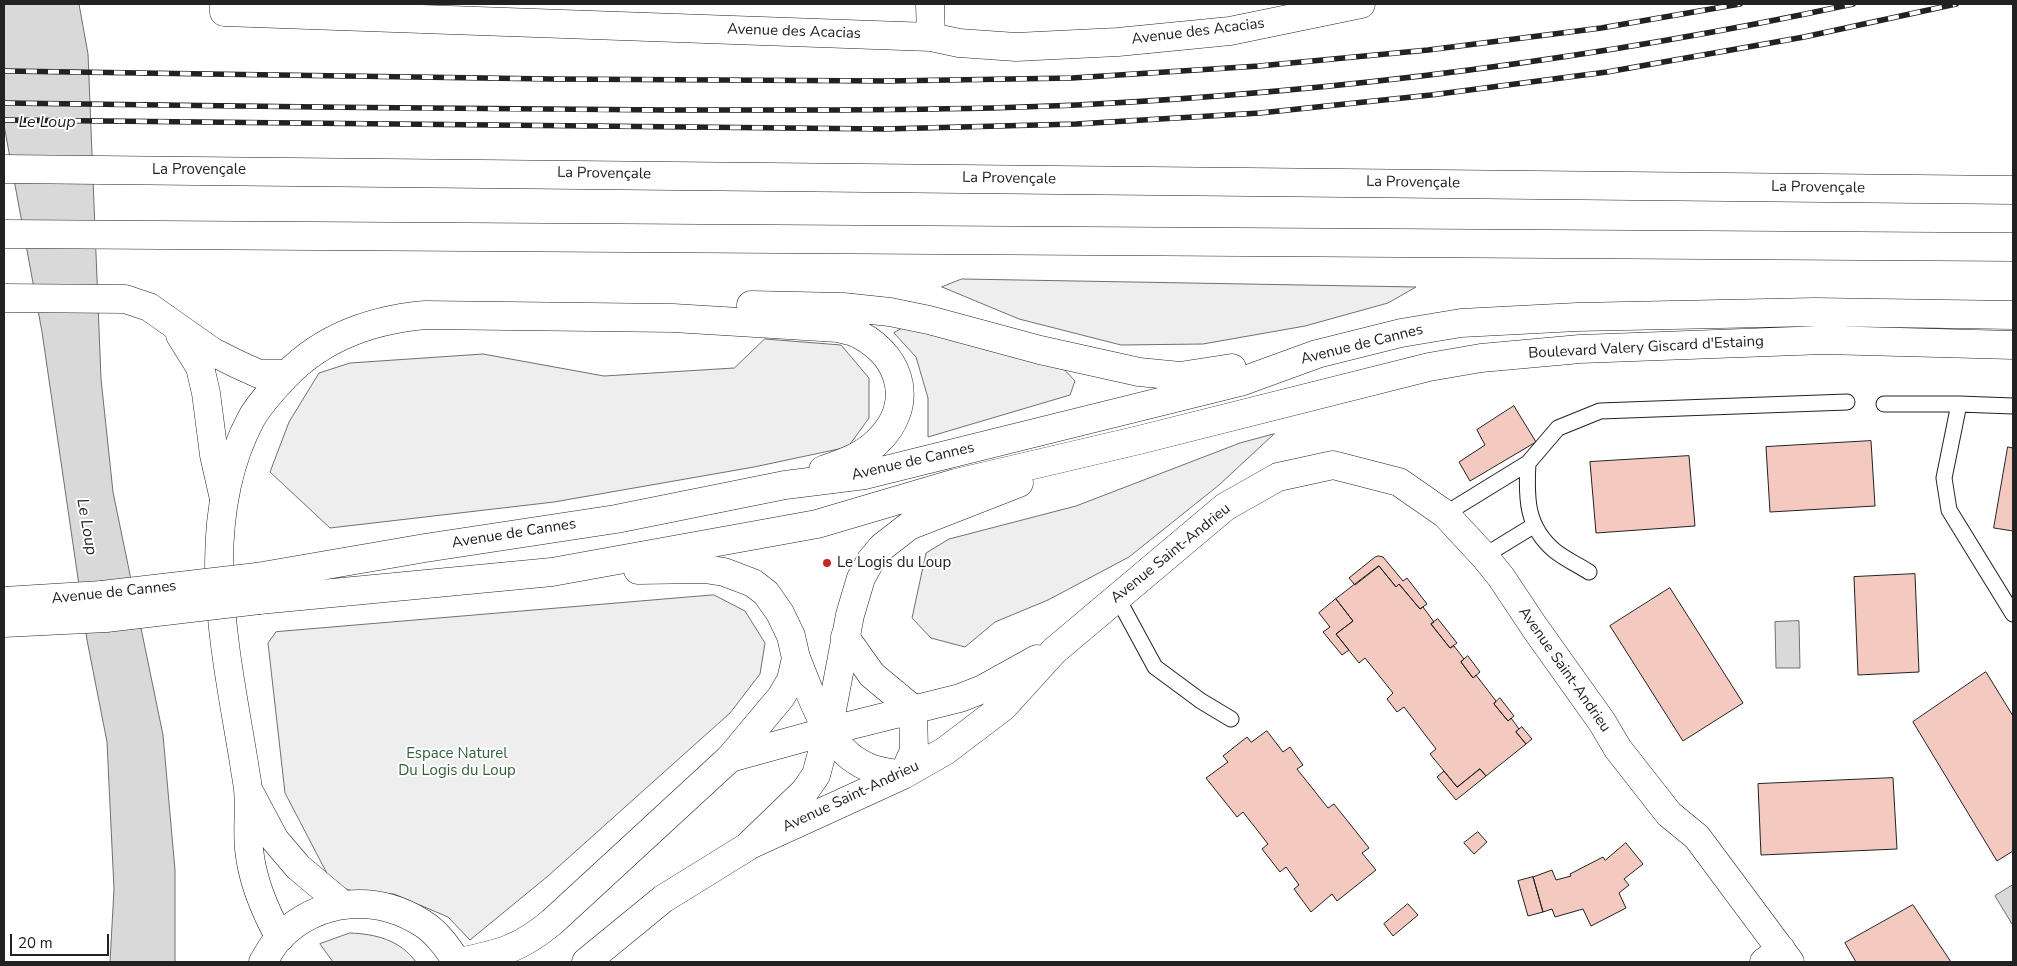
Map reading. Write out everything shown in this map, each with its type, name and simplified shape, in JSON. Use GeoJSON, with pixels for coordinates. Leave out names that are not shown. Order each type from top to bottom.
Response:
{"type":"FeatureCollection","features":[{"type":"Feature","properties":{"kind":"main road"},"geometry":{"type":"LineString","coordinates":[[930,4],[931,37]]}},
{"type":"Feature","properties":{"kind":"main road","name":"Avenue des Acacias"},"geometry":{"type":"LineString","coordinates":[[224,8],[542,13],[931,37],[959,43],[1016,47],[1118,42],[1230,31],[1361,4]]}},
{"type":"Feature","properties":{"kind":"main road","name":"La Provençale"},"geometry":{"type":"LineString","coordinates":[[4,169],[2013,190]]}},
{"type":"Feature","properties":{"kind":"main road"},"geometry":{"type":"LineString","coordinates":[[4,234],[2013,247]]}},
{"type":"Feature","properties":{"kind":"main road"},"geometry":{"type":"LineString","coordinates":[[4,298],[125,299],[149,307],[214,352],[237,364],[259,374],[287,374]]}},
{"type":"Feature","properties":{"kind":"main road"},"geometry":{"type":"LineString","coordinates":[[673,318],[727,305],[843,307],[890,312],[930,320],[1090,362],[1139,372],[1180,376],[1317,354]]}},
{"type":"Feature","properties":{"kind":"main road","name":"Avenue de Cannes"},"geometry":{"type":"LineString","coordinates":[[258,588],[425,548],[616,518],[784,484],[865,475],[1240,382],[1317,354],[1401,333],[1461,323],[1578,317],[1815,312],[2013,315]]}},
{"type":"Feature","properties":{"kind":"main road"},"geometry":{"type":"LineString","coordinates":[[280,938],[270,920],[257,887],[249,849],[248,789],[222,612],[220,548],[224,499],[237,452],[252,418],[287,374],[306,356],[327,343],[373,323],[425,315],[673,318],[838,328],[859,334],[875,345],[886,356],[895,370],[900,384],[900,400],[896,416],[889,429],[877,443],[860,456],[784,484]]}},
{"type":"Feature","properties":{"kind":"main road"},"geometry":{"type":"LineString","coordinates":[[165,317],[188,346],[200,367],[206,393],[214,455],[224,499]]}},
{"type":"Feature","properties":{"kind":"main road","name":"Boulevard Valery Giscard d'Estaing"},"geometry":{"type":"LineString","coordinates":[[1140,440],[1429,367],[1481,358],[1580,349],[1824,340],[2013,345]]}},
{"type":"Feature","properties":{"kind":"main road"},"geometry":{"type":"LineString","coordinates":[[586,962],[663,899],[746,847],[805,791],[816,775],[828,731],[846,637],[861,578],[871,560],[882,547],[909,526],[973,500],[1140,440]]}},
{"type":"Feature","properties":{"kind":"main road","name":"Avenue de Cannes"},"geometry":{"type":"LineString","coordinates":[[4,622],[104,607],[258,588],[552,572],[817,524],[956,483],[1140,440]]}},
{"type":"Feature","properties":{"kind":"main road","name":"Avenue Saint-Andrieu"},"geometry":{"type":"LineString","coordinates":[[746,847],[903,775],[946,751],[1004,707],[1054,651],[1226,507],[1278,477],[1333,464],[1399,482],[1444,514],[1484,556],[1602,722],[1618,749],[1669,814],[1697,836],[1779,958]]}},
{"type":"Feature","properties":{"kind":"main road"},"geometry":{"type":"LineString","coordinates":[[552,572],[705,569],[724,572],[753,583],[766,593],[780,613],[791,636],[796,658],[828,731],[845,752],[857,762],[873,769],[903,775],[914,751],[913,709],[872,675],[846,637]]}},
{"type":"Feature","properties":{"kind":"main road","name":"Avenue de Cannes"},"geometry":{"type":"LineString","coordinates":[[4,601],[104,607]]}},
{"type":"Feature","properties":{"kind":"main road"},"geometry":{"type":"LineString","coordinates":[[730,758],[960,698],[982,689],[1054,651]]}},
{"type":"Feature","properties":{"kind":"main road"},"geometry":{"type":"LineString","coordinates":[[263,962],[280,938],[303,919],[321,910],[342,904],[366,903],[396,909],[423,923],[446,944],[458,962],[511,949],[532,938],[730,758],[781,697],[791,680],[796,658]]}},
{"type":"Feature","properties":{"kind":"main road"},"geometry":{"type":"LineString","coordinates":[[248,789],[275,840],[298,867],[342,904]]}},
{"type":"Feature","properties":{"kind":"lane"},"geometry":{"type":"LineString","coordinates":[[1444,514],[1528,463],[1558,428],[1600,411],[1847,402]]}},
{"type":"Feature","properties":{"kind":"lane"},"geometry":{"type":"LineString","coordinates":[[1884,404],[2013,406]]}},
{"type":"Feature","properties":{"kind":"lane"},"geometry":{"type":"LineString","coordinates":[[1959,404],[1944,478],[1949,510],[2013,614]]}},
{"type":"Feature","properties":{"kind":"lane"},"geometry":{"type":"LineString","coordinates":[[1528,463],[1526,493],[1533,526],[1555,551],[1588,572]]}},
{"type":"Feature","properties":{"kind":"lane"},"geometry":{"type":"LineString","coordinates":[[1484,556],[1533,526]]}},
{"type":"Feature","properties":{"kind":"lane"},"geometry":{"type":"LineString","coordinates":[[1117,597],[1155,667],[1201,701],[1231,719]]}},
{"type":"Feature","properties":{"kind":"green space"},"geometry":{"type":"Polygon","coordinates":[[[962,279],[1416,287],[1388,303],[1305,326],[1203,344],[1121,345],[1019,319],[942,287],[962,279]]]}},
{"type":"Feature","properties":{"kind":"green space"},"geometry":{"type":"Polygon","coordinates":[[[914,322],[1061,366],[1075,381],[1070,395],[928,437],[928,398],[916,357],[894,333],[914,322]]]}},
{"type":"Feature","properties":{"kind":"green space"},"geometry":{"type":"Polygon","coordinates":[[[765,339],[841,345],[869,378],[869,418],[848,447],[754,467],[554,502],[330,528],[270,472],[289,422],[319,373],[350,363],[483,354],[604,376],[734,368],[765,339]]]}},
{"type":"Feature","properties":{"kind":"green space"},"geometry":{"type":"Polygon","coordinates":[[[1274,434],[1219,485],[1129,557],[1048,600],[995,622],[965,647],[931,638],[912,618],[926,553],[949,539],[1076,506],[1240,443],[1274,434]]]}},
{"type":"Feature","properties":{"kind":"green space","name":"Espace Naturel Du Logis du Loup"},"geometry":{"type":"Polygon","coordinates":[[[714,595],[745,611],[765,643],[760,674],[730,713],[548,876],[470,940],[448,917],[394,894],[356,892],[333,885],[285,793],[268,643],[276,632],[714,595]]]}},
{"type":"Feature","properties":{"kind":"green space"},"geometry":{"type":"Polygon","coordinates":[[[350,933],[378,937],[395,943],[410,954],[416,962],[333,962],[320,944],[350,933]]]}},
{"type":"Feature","properties":{"kind":"water","name":"Le Loup"},"geometry":{"type":"Polygon","coordinates":[[[4,4],[79,4],[88,54],[101,379],[113,492],[163,735],[175,870],[175,962],[110,962],[114,889],[107,742],[87,640],[42,332],[4,125],[4,4]]]}},
{"type":"Feature","properties":{"kind":"water"},"geometry":{"type":"Polygon","coordinates":[[[1799,621],[1800,668],[1776,668],[1775,622],[1799,621]]]}},
{"type":"Feature","properties":{"kind":"water"},"geometry":{"type":"Polygon","coordinates":[[[2013,885],[2013,923],[2012,924],[1995,896],[2013,885]]]}},
{"type":"Feature","properties":{"kind":"building"},"geometry":{"type":"Polygon","coordinates":[[[1514,406],[1536,442],[1470,481],[1459,462],[1485,445],[1477,430],[1514,406]]]}},
{"type":"Feature","properties":{"kind":"building"},"geometry":{"type":"Polygon","coordinates":[[[1871,441],[1875,506],[1770,512],[1766,447],[1871,441]]]}},
{"type":"Feature","properties":{"kind":"building"},"geometry":{"type":"Polygon","coordinates":[[[2008,447],[2013,448],[2013,531],[1994,528],[2008,447]]]}},
{"type":"Feature","properties":{"kind":"building"},"geometry":{"type":"Polygon","coordinates":[[[1689,456],[1695,526],[1596,533],[1590,462],[1689,456]]]}},
{"type":"Feature","properties":{"kind":"building"},"geometry":{"type":"Polygon","coordinates":[[[1375,557],[1383,557],[1403,581],[1407,578],[1427,604],[1420,609],[1399,584],[1396,587],[1379,566],[1355,585],[1349,578],[1375,557]]]}},
{"type":"Feature","properties":{"kind":"building"},"geometry":{"type":"Polygon","coordinates":[[[1379,566],[1396,587],[1399,584],[1420,609],[1423,607],[1434,622],[1431,624],[1450,648],[1454,646],[1464,659],[1461,662],[1473,678],[1476,675],[1496,701],[1494,704],[1508,721],[1511,718],[1519,729],[1516,732],[1526,744],[1486,776],[1480,769],[1457,787],[1430,754],[1436,749],[1404,707],[1397,712],[1387,699],[1393,693],[1365,658],[1359,663],[1336,634],[1353,621],[1336,599],[1379,566]]]}},
{"type":"Feature","properties":{"kind":"building"},"geometry":{"type":"Polygon","coordinates":[[[1915,574],[1919,672],[1858,675],[1854,577],[1915,574]]]}},
{"type":"Feature","properties":{"kind":"building"},"geometry":{"type":"Polygon","coordinates":[[[1670,588],[1743,703],[1683,741],[1610,626],[1670,588]]]}},
{"type":"Feature","properties":{"kind":"building"},"geometry":{"type":"Polygon","coordinates":[[[1336,599],[1353,621],[1336,634],[1349,650],[1342,655],[1323,632],[1330,627],[1319,613],[1336,599]]]}},
{"type":"Feature","properties":{"kind":"building"},"geometry":{"type":"Polygon","coordinates":[[[1438,619],[1457,643],[1450,648],[1431,624],[1438,619]]]}},
{"type":"Feature","properties":{"kind":"building"},"geometry":{"type":"Polygon","coordinates":[[[1468,656],[1480,672],[1473,678],[1461,662],[1468,656]]]}},
{"type":"Feature","properties":{"kind":"building"},"geometry":{"type":"Polygon","coordinates":[[[1986,672],[2013,716],[2013,851],[1997,861],[1913,722],[1986,672]]]}},
{"type":"Feature","properties":{"kind":"building"},"geometry":{"type":"Polygon","coordinates":[[[1500,698],[1514,716],[1508,721],[1494,704],[1500,698]]]}},
{"type":"Feature","properties":{"kind":"building"},"geometry":{"type":"Polygon","coordinates":[[[1522,727],[1532,739],[1526,744],[1516,732],[1522,727]]]}},
{"type":"Feature","properties":{"kind":"building"},"geometry":{"type":"Polygon","coordinates":[[[1267,731],[1283,752],[1290,747],[1303,765],[1297,769],[1328,808],[1334,804],[1369,848],[1362,853],[1376,870],[1337,901],[1332,894],[1311,912],[1294,889],[1299,885],[1286,867],[1280,872],[1262,849],[1268,844],[1243,812],[1237,817],[1206,778],[1228,762],[1223,756],[1247,737],[1251,742],[1267,731]]]}},
{"type":"Feature","properties":{"kind":"building"},"geometry":{"type":"Polygon","coordinates":[[[1480,769],[1486,776],[1456,800],[1437,777],[1444,771],[1457,787],[1480,769]]]}},
{"type":"Feature","properties":{"kind":"building"},"geometry":{"type":"Polygon","coordinates":[[[1893,778],[1897,849],[1761,855],[1758,784],[1893,778]]]}},
{"type":"Feature","properties":{"kind":"building"},"geometry":{"type":"Polygon","coordinates":[[[1478,832],[1487,842],[1474,854],[1464,843],[1478,832]]]}},
{"type":"Feature","properties":{"kind":"building"},"geometry":{"type":"Polygon","coordinates":[[[1626,843],[1643,864],[1624,879],[1629,885],[1619,893],[1626,908],[1591,926],[1583,909],[1555,917],[1552,909],[1543,912],[1533,877],[1552,870],[1556,880],[1571,876],[1570,874],[1603,857],[1605,860],[1626,843]]]}},
{"type":"Feature","properties":{"kind":"building"},"geometry":{"type":"Polygon","coordinates":[[[1533,877],[1543,912],[1528,916],[1518,881],[1533,877]]]}},
{"type":"Feature","properties":{"kind":"building"},"geometry":{"type":"Polygon","coordinates":[[[1408,904],[1418,915],[1393,936],[1384,924],[1408,904]]]}},
{"type":"Feature","properties":{"kind":"building"},"geometry":{"type":"Polygon","coordinates":[[[1913,905],[1951,962],[1856,962],[1845,943],[1913,905]]]}},
{"type":"Feature","properties":{"kind":"railway"},"geometry":{"type":"LineString","coordinates":[[4,71],[551,79],[888,81],[1072,78],[1259,66],[1428,50],[1601,28],[1740,4]]}},
{"type":"Feature","properties":{"kind":"railway"},"geometry":{"type":"LineString","coordinates":[[4,103],[666,110],[923,109],[1077,105],[1272,91],[1370,82],[1467,70],[1661,41],[1853,4]]}},
{"type":"Feature","properties":{"kind":"railway"},"geometry":{"type":"LineString","coordinates":[[4,120],[884,129],[1076,124],[1260,113],[1431,95],[1607,72],[1804,37],[1956,4]]}},
{"type":"Feature","properties":{"kind":"place","name":"Le Logis du Loup"},"geometry":{"type":"Point","coordinates":[827,563]}}]}
